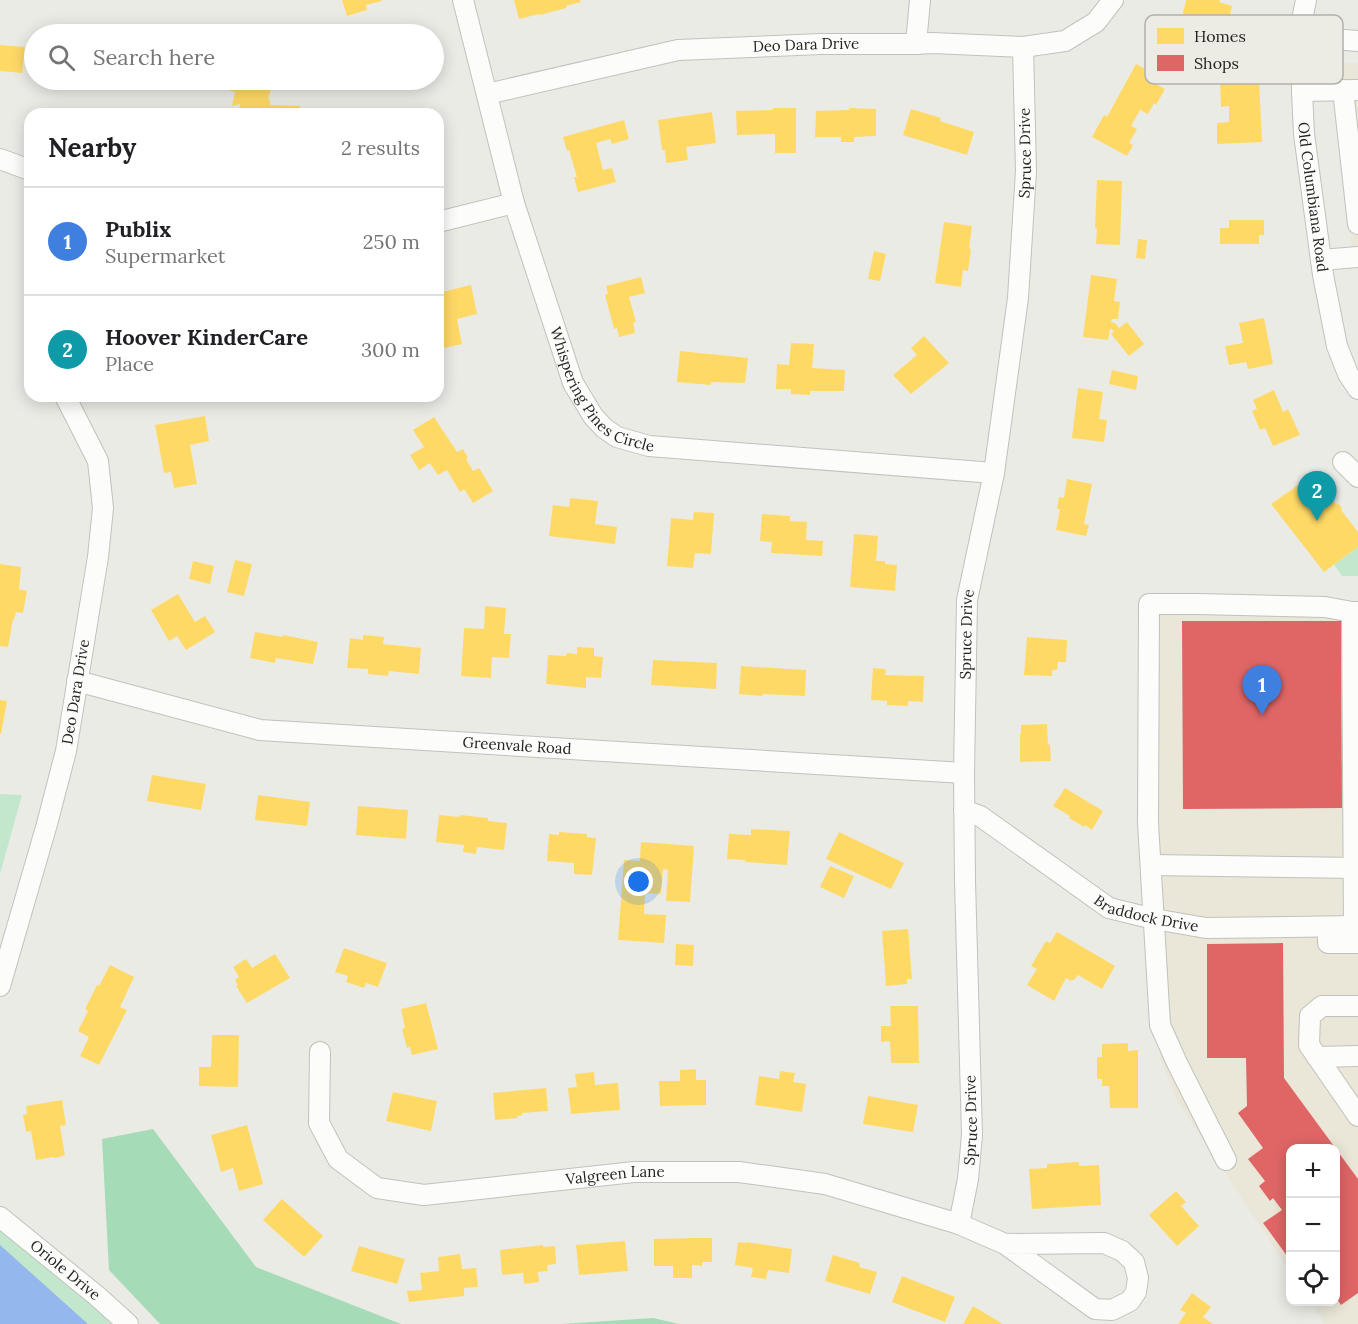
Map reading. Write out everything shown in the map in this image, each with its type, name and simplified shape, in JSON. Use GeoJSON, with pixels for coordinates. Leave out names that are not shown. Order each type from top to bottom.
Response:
{"type":"FeatureCollection","features":[{"type":"Feature","properties":{"kind":"street","name":"Whispering Pines Circle"},"geometry":{"type":"LineString","coordinates":[[463,0],[514,203],[573,383],[593,416],[604,428],[617,436],[649,447],[994,472]]}},
{"type":"Feature","properties":{"kind":"street"},"geometry":{"type":"LineString","coordinates":[[916,44],[920,0]]}},
{"type":"Feature","properties":{"kind":"street","name":"Deo Dara Drive"},"geometry":{"type":"LineString","coordinates":[[487,93],[678,50],[821,44],[932,43],[1023,47],[1065,41],[1096,22],[1113,0]]}},
{"type":"Feature","properties":{"kind":"street","name":"Old Columbiana Road"},"geometry":{"type":"LineString","coordinates":[[1304,15],[1306,0]]}},
{"type":"Feature","properties":{"kind":"street"},"geometry":{"type":"LineString","coordinates":[[1343,40],[1358,41]]}},
{"type":"Feature","properties":{"kind":"street","name":"Spruce Drive"},"geometry":{"type":"LineString","coordinates":[[958,1224],[969,1179],[972,1135],[964,810],[967,600],[994,472],[1018,298],[1026,171],[1023,47]]}},
{"type":"Feature","properties":{"kind":"street","name":"Old Columbiana Road"},"geometry":{"type":"LineString","coordinates":[[1302,84],[1304,134],[1321,260],[1337,346],[1351,363],[1358,389]]}},
{"type":"Feature","properties":{"kind":"street"},"geometry":{"type":"LineString","coordinates":[[1302,91],[1351,90],[1358,224]]}},
{"type":"Feature","properties":{"kind":"street"},"geometry":{"type":"LineString","coordinates":[[0,159],[24,168]]}},
{"type":"Feature","properties":{"kind":"street"},"geometry":{"type":"LineString","coordinates":[[444,220],[514,203]]}},
{"type":"Feature","properties":{"kind":"street"},"geometry":{"type":"LineString","coordinates":[[1321,260],[1358,257]]}},
{"type":"Feature","properties":{"kind":"street","name":"Deo Dara Drive"},"geometry":{"type":"LineString","coordinates":[[0,986],[66,751],[104,508],[98,462],[68,402]]}},
{"type":"Feature","properties":{"kind":"street"},"geometry":{"type":"LineString","coordinates":[[1343,462],[1358,477]]}},
{"type":"Feature","properties":{"kind":"street"},"geometry":{"type":"LineString","coordinates":[[1226,1160],[1176,1063],[1160,1025],[1149,823],[1149,604],[1325,607],[1355,612],[1357,932]]}},
{"type":"Feature","properties":{"kind":"street","name":"Greenvale Road"},"geometry":{"type":"LineString","coordinates":[[77,681],[261,730],[964,773]]}},
{"type":"Feature","properties":{"kind":"street","name":"Braddock Drive"},"geometry":{"type":"LineString","coordinates":[[964,810],[980,816],[1109,908],[1206,928],[1328,927],[1357,932]]}},
{"type":"Feature","properties":{"kind":"street"},"geometry":{"type":"LineString","coordinates":[[1151,865],[1356,868]]}},
{"type":"Feature","properties":{"kind":"street"},"geometry":{"type":"LineString","coordinates":[[1356,1110],[1309,1045],[1311,1016],[1322,1006],[1358,1006]]}},
{"type":"Feature","properties":{"kind":"street","name":"Valgreen Lane"},"geometry":{"type":"LineString","coordinates":[[320,1052],[319,1123],[338,1159],[377,1188],[424,1195],[634,1173],[739,1172],[825,1184],[958,1224],[1005,1244],[1095,1309],[1112,1310],[1130,1301],[1136,1292],[1138,1278],[1134,1262],[1122,1251],[1104,1243],[1005,1244]]}},
{"type":"Feature","properties":{"kind":"street"},"geometry":{"type":"LineString","coordinates":[[1317,1058],[1358,1056]]}},
{"type":"Feature","properties":{"kind":"street","name":"Oriole Drive"},"geometry":{"type":"LineString","coordinates":[[0,1217],[128,1324]]}},
{"type":"Feature","properties":{"kind":"shaded area"},"geometry":{"type":"Polygon","coordinates":[[[1343,63],[1358,63],[1358,266],[1354,266],[1331,84],[1343,84],[1343,63]]]}},
{"type":"Feature","properties":{"kind":"shaded area"},"geometry":{"type":"Polygon","coordinates":[[[1358,604],[1358,1324],[1325,1324],[1314,1306],[1340,1306],[1340,1144],[1286,1144],[1286,1265],[1177,1101],[1160,1058],[1156,608],[1358,604]]]}},
{"type":"Feature","properties":{"kind":"green space"},"geometry":{"type":"Polygon","coordinates":[[[1358,547],[1358,576],[1342,576],[1334,565],[1358,547]]]}},
{"type":"Feature","properties":{"kind":"green space"},"geometry":{"type":"Polygon","coordinates":[[[0,794],[22,795],[0,874],[0,794]]]}},
{"type":"Feature","properties":{"kind":"green space"},"geometry":{"type":"Polygon","coordinates":[[[153,1129],[256,1267],[401,1324],[160,1324],[109,1270],[102,1139],[153,1129]]]}},
{"type":"Feature","properties":{"kind":"green space"},"geometry":{"type":"Polygon","coordinates":[[[0,1231],[82,1297],[112,1324],[0,1324],[0,1231]]]}},
{"type":"Feature","properties":{"kind":"green space"},"geometry":{"type":"Polygon","coordinates":[[[653,1318],[679,1324],[561,1324],[653,1318]]]}},
{"type":"Feature","properties":{"kind":"water"},"geometry":{"type":"Polygon","coordinates":[[[0,1245],[88,1324],[0,1324],[0,1245]]]}},
{"type":"Feature","properties":{"kind":"building: Homes"},"geometry":{"type":"Polygon","coordinates":[[[342,0],[382,1],[366,5],[367,10],[347,16],[342,0]]]}},
{"type":"Feature","properties":{"kind":"building: Homes"},"geometry":{"type":"Polygon","coordinates":[[[514,0],[580,0],[581,2],[566,6],[566,8],[519,19],[514,0]]]}},
{"type":"Feature","properties":{"kind":"building: Homes"},"geometry":{"type":"Polygon","coordinates":[[[1186,0],[1220,0],[1219,2],[1232,6],[1230,15],[1182,15],[1186,0]]]}},
{"type":"Feature","properties":{"kind":"building: Homes"},"geometry":{"type":"Polygon","coordinates":[[[0,45],[24,47],[22,73],[0,71],[0,45]]]}},
{"type":"Feature","properties":{"kind":"building: Homes"},"geometry":{"type":"Polygon","coordinates":[[[1136,64],[1145,69],[1145,84],[1156,84],[1165,89],[1148,114],[1140,110],[1131,126],[1137,129],[1129,143],[1133,145],[1127,156],[1092,137],[1104,115],[1107,117],[1136,64]]]}},
{"type":"Feature","properties":{"kind":"building: Homes"},"geometry":{"type":"Polygon","coordinates":[[[1220,84],[1259,84],[1262,142],[1217,144],[1217,123],[1229,122],[1229,106],[1221,107],[1220,84]]]}},
{"type":"Feature","properties":{"kind":"building: Homes"},"geometry":{"type":"Polygon","coordinates":[[[228,90],[271,90],[268,99],[270,105],[300,106],[300,108],[240,108],[240,104],[232,106],[235,92],[228,90]]]}},
{"type":"Feature","properties":{"kind":"building: Homes"},"geometry":{"type":"Polygon","coordinates":[[[773,108],[796,108],[796,153],[775,153],[775,134],[737,135],[736,111],[773,110],[773,108]]]}},
{"type":"Feature","properties":{"kind":"building: Homes"},"geometry":{"type":"Polygon","coordinates":[[[849,108],[876,109],[876,136],[854,137],[854,142],[841,142],[841,137],[815,137],[816,111],[849,110],[849,108]]]}},
{"type":"Feature","properties":{"kind":"building: Homes"},"geometry":{"type":"Polygon","coordinates":[[[911,109],[941,118],[940,121],[974,132],[967,155],[903,135],[911,109]]]}},
{"type":"Feature","properties":{"kind":"building: Homes"},"geometry":{"type":"Polygon","coordinates":[[[712,112],[716,143],[686,147],[688,160],[666,163],[658,120],[712,112]]]}},
{"type":"Feature","properties":{"kind":"building: Homes"},"geometry":{"type":"Polygon","coordinates":[[[624,120],[629,139],[612,144],[610,139],[596,143],[603,170],[612,168],[616,182],[578,192],[574,177],[577,177],[563,137],[624,120]]]}},
{"type":"Feature","properties":{"kind":"building: Homes"},"geometry":{"type":"Polygon","coordinates":[[[1097,180],[1122,181],[1120,245],[1096,244],[1097,180]]]}},
{"type":"Feature","properties":{"kind":"building: Homes"},"geometry":{"type":"Polygon","coordinates":[[[1229,220],[1264,220],[1264,235],[1259,235],[1259,244],[1220,244],[1220,228],[1229,228],[1229,220]]]}},
{"type":"Feature","properties":{"kind":"building: Homes"},"geometry":{"type":"Polygon","coordinates":[[[944,222],[972,226],[968,271],[963,270],[961,287],[935,283],[944,222]]]}},
{"type":"Feature","properties":{"kind":"building: Homes"},"geometry":{"type":"Polygon","coordinates":[[[1138,239],[1147,240],[1145,259],[1136,258],[1138,239]]]}},
{"type":"Feature","properties":{"kind":"building: Homes"},"geometry":{"type":"Polygon","coordinates":[[[874,251],[886,254],[880,281],[868,279],[874,251]]]}},
{"type":"Feature","properties":{"kind":"building: Homes"},"geometry":{"type":"Polygon","coordinates":[[[1091,275],[1117,279],[1114,301],[1120,302],[1118,319],[1112,319],[1111,322],[1119,328],[1127,322],[1144,344],[1129,356],[1111,334],[1114,332],[1112,329],[1110,329],[1108,340],[1083,337],[1091,275]]]}},
{"type":"Feature","properties":{"kind":"building: Homes"},"geometry":{"type":"Polygon","coordinates":[[[641,277],[645,293],[629,297],[636,322],[633,323],[635,333],[619,337],[617,328],[614,329],[605,295],[608,294],[606,286],[641,277]]]}},
{"type":"Feature","properties":{"kind":"building: Homes"},"geometry":{"type":"Polygon","coordinates":[[[471,285],[477,314],[457,319],[462,344],[444,348],[444,292],[471,285]]]}},
{"type":"Feature","properties":{"kind":"building: Homes"},"geometry":{"type":"Polygon","coordinates":[[[1264,318],[1273,364],[1248,369],[1246,362],[1229,365],[1225,346],[1243,343],[1239,323],[1264,318]]]}},
{"type":"Feature","properties":{"kind":"building: Homes"},"geometry":{"type":"Polygon","coordinates":[[[924,336],[949,363],[911,394],[893,375],[917,355],[911,348],[924,336]]]}},
{"type":"Feature","properties":{"kind":"building: Homes"},"geometry":{"type":"Polygon","coordinates":[[[791,343],[814,344],[812,368],[845,370],[844,391],[810,391],[810,395],[791,394],[791,389],[776,389],[777,364],[789,365],[791,343]]]}},
{"type":"Feature","properties":{"kind":"building: Homes"},"geometry":{"type":"Polygon","coordinates":[[[680,351],[748,358],[745,383],[711,382],[711,385],[677,382],[680,351]]]}},
{"type":"Feature","properties":{"kind":"building: Homes"},"geometry":{"type":"Polygon","coordinates":[[[1112,370],[1138,376],[1136,390],[1109,384],[1112,370]]]}},
{"type":"Feature","properties":{"kind":"building: Homes"},"geometry":{"type":"Polygon","coordinates":[[[1078,388],[1103,392],[1099,419],[1107,420],[1104,442],[1072,438],[1078,388]]]}},
{"type":"Feature","properties":{"kind":"building: Homes"},"geometry":{"type":"Polygon","coordinates":[[[1274,390],[1283,412],[1288,409],[1300,435],[1273,446],[1265,428],[1260,430],[1252,411],[1257,409],[1253,400],[1274,390]]]}},
{"type":"Feature","properties":{"kind":"building: Homes"},"geometry":{"type":"Polygon","coordinates":[[[205,416],[209,441],[190,445],[197,484],[174,488],[171,472],[164,473],[155,425],[205,416]]]}},
{"type":"Feature","properties":{"kind":"building: Homes"},"geometry":{"type":"Polygon","coordinates":[[[434,417],[457,452],[463,449],[473,471],[479,468],[493,491],[473,503],[464,489],[460,492],[447,470],[438,475],[430,463],[419,470],[410,455],[424,447],[413,430],[434,417]]]}},
{"type":"Feature","properties":{"kind":"building: Homes"},"geometry":{"type":"Polygon","coordinates":[[[1314,474],[1358,532],[1358,547],[1324,572],[1271,504],[1314,474]]]}},
{"type":"Feature","properties":{"kind":"building: Homes"},"geometry":{"type":"Polygon","coordinates":[[[1067,479],[1092,484],[1084,524],[1089,525],[1086,536],[1056,530],[1060,509],[1057,509],[1059,497],[1064,498],[1067,479]]]}},
{"type":"Feature","properties":{"kind":"building: Homes"},"geometry":{"type":"Polygon","coordinates":[[[570,498],[598,501],[595,524],[617,527],[615,544],[549,536],[553,505],[569,507],[570,498]]]}},
{"type":"Feature","properties":{"kind":"building: Homes"},"geometry":{"type":"Polygon","coordinates":[[[694,512],[714,513],[711,554],[695,553],[693,568],[667,566],[671,518],[693,520],[694,512]]]}},
{"type":"Feature","properties":{"kind":"building: Homes"},"geometry":{"type":"Polygon","coordinates":[[[762,514],[790,516],[790,521],[807,522],[806,540],[823,541],[822,556],[771,553],[772,542],[760,541],[762,514]]]}},
{"type":"Feature","properties":{"kind":"building: Homes"},"geometry":{"type":"Polygon","coordinates":[[[854,534],[878,536],[876,561],[897,565],[895,591],[850,587],[854,534]]]}},
{"type":"Feature","properties":{"kind":"building: Homes"},"geometry":{"type":"Polygon","coordinates":[[[235,560],[252,564],[244,596],[227,592],[235,560]]]}},
{"type":"Feature","properties":{"kind":"building: Homes"},"geometry":{"type":"Polygon","coordinates":[[[193,561],[214,566],[210,584],[189,579],[193,561]]]}},
{"type":"Feature","properties":{"kind":"building: Homes"},"geometry":{"type":"Polygon","coordinates":[[[0,564],[21,567],[19,589],[27,591],[23,613],[16,612],[13,619],[8,647],[0,646],[0,564]]]}},
{"type":"Feature","properties":{"kind":"building: Homes"},"geometry":{"type":"Polygon","coordinates":[[[178,594],[195,622],[205,616],[215,632],[186,650],[177,636],[169,641],[151,610],[178,594]]]}},
{"type":"Feature","properties":{"kind":"building: Homes"},"geometry":{"type":"Polygon","coordinates":[[[485,606],[506,608],[504,634],[511,634],[509,658],[492,657],[491,678],[461,676],[464,628],[484,629],[485,606]]]}},
{"type":"Feature","properties":{"kind":"building: Homes"},"geometry":{"type":"Polygon","coordinates":[[[255,632],[318,642],[313,664],[276,658],[275,663],[250,658],[255,632]]]}},
{"type":"Feature","properties":{"kind":"building: Homes"},"geometry":{"type":"Polygon","coordinates":[[[363,635],[384,637],[383,644],[421,648],[419,674],[389,671],[388,676],[368,674],[368,669],[347,668],[350,638],[363,640],[363,635]]]}},
{"type":"Feature","properties":{"kind":"building: Homes"},"geometry":{"type":"Polygon","coordinates":[[[1027,637],[1067,640],[1066,662],[1058,662],[1057,670],[1052,670],[1052,676],[1024,675],[1027,637]]]}},
{"type":"Feature","properties":{"kind":"building: Homes"},"geometry":{"type":"Polygon","coordinates":[[[577,647],[594,648],[594,656],[603,657],[601,678],[586,677],[586,688],[546,684],[548,655],[577,654],[577,647]]]}},
{"type":"Feature","properties":{"kind":"building: Homes"},"geometry":{"type":"Polygon","coordinates":[[[653,660],[717,663],[716,689],[651,685],[653,660]]]}},
{"type":"Feature","properties":{"kind":"building: Homes"},"geometry":{"type":"Polygon","coordinates":[[[741,666],[806,670],[805,696],[739,694],[741,666]]]}},
{"type":"Feature","properties":{"kind":"building: Homes"},"geometry":{"type":"Polygon","coordinates":[[[873,668],[886,669],[885,675],[924,676],[923,702],[908,701],[908,706],[887,705],[887,701],[871,700],[873,668]]]}},
{"type":"Feature","properties":{"kind":"building: Homes"},"geometry":{"type":"Polygon","coordinates":[[[0,700],[7,701],[1,734],[0,734],[0,700]]]}},
{"type":"Feature","properties":{"kind":"building: Homes"},"geometry":{"type":"Polygon","coordinates":[[[1047,724],[1051,761],[1020,762],[1021,725],[1047,724]]]}},
{"type":"Feature","properties":{"kind":"building: Homes"},"geometry":{"type":"Polygon","coordinates":[[[152,775],[206,784],[201,810],[147,801],[152,775]]]}},
{"type":"Feature","properties":{"kind":"building: Homes"},"geometry":{"type":"Polygon","coordinates":[[[1065,788],[1103,811],[1092,830],[1069,818],[1070,816],[1053,806],[1065,788]]]}},
{"type":"Feature","properties":{"kind":"building: Homes"},"geometry":{"type":"Polygon","coordinates":[[[258,795],[310,802],[307,826],[255,820],[258,795]]]}},
{"type":"Feature","properties":{"kind":"building: Homes"},"geometry":{"type":"Polygon","coordinates":[[[358,806],[408,810],[406,839],[356,835],[358,806]]]}},
{"type":"Feature","properties":{"kind":"building: Homes"},"geometry":{"type":"Polygon","coordinates":[[[439,815],[488,818],[488,821],[507,823],[504,850],[477,847],[476,854],[463,852],[464,845],[436,842],[439,815]]]}},
{"type":"Feature","properties":{"kind":"building: Homes"},"geometry":{"type":"Polygon","coordinates":[[[751,829],[790,831],[787,865],[727,859],[729,834],[751,835],[751,829]]]}},
{"type":"Feature","properties":{"kind":"building: Homes"},"geometry":{"type":"Polygon","coordinates":[[[559,832],[587,834],[587,837],[596,838],[592,875],[574,874],[574,863],[547,861],[549,834],[559,835],[559,832]]]}},
{"type":"Feature","properties":{"kind":"building: Homes"},"geometry":{"type":"Polygon","coordinates":[[[839,832],[904,863],[891,889],[826,859],[839,832]]]}},
{"type":"Feature","properties":{"kind":"building: Homes"},"geometry":{"type":"Polygon","coordinates":[[[641,842],[694,846],[690,902],[666,901],[668,870],[663,869],[661,894],[645,893],[644,914],[666,915],[664,943],[618,940],[624,860],[640,861],[641,842]]]}},
{"type":"Feature","properties":{"kind":"building: Homes"},"geometry":{"type":"Polygon","coordinates":[[[830,866],[854,876],[844,898],[820,887],[830,866]]]}},
{"type":"Feature","properties":{"kind":"building: Homes"},"geometry":{"type":"Polygon","coordinates":[[[908,929],[912,979],[907,979],[907,984],[886,986],[882,931],[908,929]]]}},
{"type":"Feature","properties":{"kind":"building: Homes"},"geometry":{"type":"Polygon","coordinates":[[[1057,932],[1115,966],[1102,989],[1078,975],[1071,981],[1066,978],[1054,1001],[1027,985],[1037,969],[1031,966],[1046,941],[1050,943],[1057,932]]]}},
{"type":"Feature","properties":{"kind":"building: Homes"},"geometry":{"type":"Polygon","coordinates":[[[676,944],[694,945],[693,966],[675,965],[676,944]]]}},
{"type":"Feature","properties":{"kind":"building: Homes"},"geometry":{"type":"Polygon","coordinates":[[[344,948],[387,963],[378,987],[366,983],[364,988],[346,982],[348,976],[335,972],[344,948]]]}},
{"type":"Feature","properties":{"kind":"building: Homes"},"geometry":{"type":"Polygon","coordinates":[[[275,954],[290,978],[247,1003],[236,986],[238,985],[235,980],[239,977],[233,967],[246,959],[252,968],[275,954]]]}},
{"type":"Feature","properties":{"kind":"building: Homes"},"geometry":{"type":"Polygon","coordinates":[[[110,965],[134,977],[120,1007],[127,1010],[99,1065],[80,1056],[89,1037],[78,1031],[88,1011],[85,1009],[110,965]]]}},
{"type":"Feature","properties":{"kind":"building: Homes"},"geometry":{"type":"Polygon","coordinates":[[[426,1003],[438,1049],[412,1055],[410,1047],[407,1048],[402,1029],[405,1028],[401,1009],[426,1003]]]}},
{"type":"Feature","properties":{"kind":"building: Homes"},"geometry":{"type":"Polygon","coordinates":[[[890,1006],[918,1006],[919,1063],[891,1063],[890,1041],[881,1042],[881,1026],[891,1026],[890,1006]]]}},
{"type":"Feature","properties":{"kind":"building: Homes"},"geometry":{"type":"Polygon","coordinates":[[[212,1035],[239,1035],[238,1087],[199,1086],[199,1067],[211,1067],[212,1035]]]}},
{"type":"Feature","properties":{"kind":"building: Homes"},"geometry":{"type":"Polygon","coordinates":[[[1128,1043],[1128,1051],[1138,1050],[1138,1108],[1110,1108],[1109,1086],[1102,1086],[1102,1079],[1097,1079],[1097,1057],[1102,1057],[1102,1044],[1128,1043]]]}},
{"type":"Feature","properties":{"kind":"building: Homes"},"geometry":{"type":"Polygon","coordinates":[[[696,1069],[696,1080],[706,1080],[706,1105],[660,1106],[659,1081],[680,1081],[680,1070],[696,1069]]]}},
{"type":"Feature","properties":{"kind":"building: Homes"},"geometry":{"type":"Polygon","coordinates":[[[780,1071],[795,1073],[793,1082],[806,1084],[802,1112],[755,1105],[759,1076],[779,1079],[780,1071]]]}},
{"type":"Feature","properties":{"kind":"building: Homes"},"geometry":{"type":"Polygon","coordinates":[[[594,1072],[595,1085],[618,1083],[620,1110],[571,1114],[568,1088],[577,1087],[575,1074],[594,1072]]]}},
{"type":"Feature","properties":{"kind":"building: Homes"},"geometry":{"type":"Polygon","coordinates":[[[546,1088],[548,1111],[522,1113],[517,1116],[518,1118],[495,1120],[493,1093],[546,1088]]]}},
{"type":"Feature","properties":{"kind":"building: Homes"},"geometry":{"type":"Polygon","coordinates":[[[393,1092],[437,1101],[431,1131],[386,1121],[393,1092]]]}},
{"type":"Feature","properties":{"kind":"building: Homes"},"geometry":{"type":"Polygon","coordinates":[[[868,1096],[918,1105],[913,1132],[863,1124],[868,1096]]]}},
{"type":"Feature","properties":{"kind":"building: Homes"},"geometry":{"type":"Polygon","coordinates":[[[62,1100],[66,1125],[60,1126],[65,1155],[36,1160],[31,1131],[26,1132],[23,1115],[27,1114],[26,1106],[62,1100]]]}},
{"type":"Feature","properties":{"kind":"building: Homes"},"geometry":{"type":"Polygon","coordinates":[[[247,1125],[263,1184],[239,1191],[233,1168],[221,1172],[211,1135],[247,1125]]]}},
{"type":"Feature","properties":{"kind":"building: Homes"},"geometry":{"type":"Polygon","coordinates":[[[1079,1162],[1079,1166],[1099,1165],[1101,1205],[1032,1209],[1029,1169],[1047,1168],[1047,1164],[1079,1162]]]}},
{"type":"Feature","properties":{"kind":"building: Homes"},"geometry":{"type":"Polygon","coordinates":[[[1176,1191],[1186,1202],[1181,1206],[1199,1226],[1177,1246],[1149,1215],[1176,1191]]]}},
{"type":"Feature","properties":{"kind":"building: Homes"},"geometry":{"type":"Polygon","coordinates":[[[282,1199],[323,1236],[304,1257],[263,1220],[282,1199]]]}},
{"type":"Feature","properties":{"kind":"building: Homes"},"geometry":{"type":"Polygon","coordinates":[[[712,1238],[712,1262],[702,1262],[702,1266],[692,1265],[692,1278],[673,1278],[673,1266],[654,1266],[654,1239],[712,1238]]]}},
{"type":"Feature","properties":{"kind":"building: Homes"},"geometry":{"type":"Polygon","coordinates":[[[625,1241],[628,1271],[579,1275],[576,1245],[625,1241]]]}},
{"type":"Feature","properties":{"kind":"building: Homes"},"geometry":{"type":"Polygon","coordinates":[[[738,1242],[792,1249],[789,1273],[768,1270],[766,1279],[751,1277],[753,1268],[735,1265],[738,1242]]]}},
{"type":"Feature","properties":{"kind":"building: Homes"},"geometry":{"type":"Polygon","coordinates":[[[543,1245],[543,1247],[555,1246],[556,1264],[547,1265],[548,1271],[538,1272],[539,1282],[524,1284],[523,1273],[502,1275],[500,1250],[543,1245]]]}},
{"type":"Feature","properties":{"kind":"building: Homes"},"geometry":{"type":"Polygon","coordinates":[[[359,1246],[405,1259],[397,1284],[351,1271],[359,1246]]]}},
{"type":"Feature","properties":{"kind":"building: Homes"},"geometry":{"type":"Polygon","coordinates":[[[460,1254],[462,1269],[476,1268],[478,1287],[464,1288],[464,1296],[409,1302],[407,1291],[422,1290],[420,1273],[439,1271],[438,1257],[460,1254]]]}},
{"type":"Feature","properties":{"kind":"building: Homes"},"geometry":{"type":"Polygon","coordinates":[[[833,1255],[860,1263],[859,1267],[877,1272],[870,1294],[825,1281],[833,1255]]]}},
{"type":"Feature","properties":{"kind":"building: Homes"},"geometry":{"type":"Polygon","coordinates":[[[902,1276],[955,1297],[945,1322],[892,1302],[902,1276]]]}},
{"type":"Feature","properties":{"kind":"building: Homes"},"geometry":{"type":"Polygon","coordinates":[[[1192,1293],[1211,1307],[1203,1317],[1213,1324],[1178,1324],[1186,1313],[1180,1310],[1192,1293]]]}},
{"type":"Feature","properties":{"kind":"building: Homes"},"geometry":{"type":"Polygon","coordinates":[[[973,1306],[1003,1324],[963,1324],[973,1306]]]}},
{"type":"Feature","properties":{"kind":"building: Shops"},"geometry":{"type":"Polygon","coordinates":[[[1182,621],[1341,621],[1342,808],[1183,809],[1182,621]]]}},
{"type":"Feature","properties":{"kind":"building: Shops"},"geometry":{"type":"Polygon","coordinates":[[[1283,943],[1284,1078],[1332,1144],[1286,1144],[1286,1255],[1263,1223],[1282,1210],[1273,1198],[1270,1201],[1259,1186],[1265,1181],[1248,1159],[1263,1148],[1238,1113],[1247,1106],[1246,1058],[1207,1058],[1207,944],[1283,943]]]}},
{"type":"Feature","properties":{"kind":"building: Shops"},"geometry":{"type":"Polygon","coordinates":[[[1340,1154],[1358,1179],[1358,1293],[1341,1305],[1340,1154]]]}},
{"type":"Feature","properties":{"kind":"place","name":"Hoover KinderCare"},"geometry":{"type":"Point","coordinates":[1317,521]}},
{"type":"Feature","properties":{"kind":"place","name":"Publix"},"geometry":{"type":"Point","coordinates":[1262,715]}}]}
